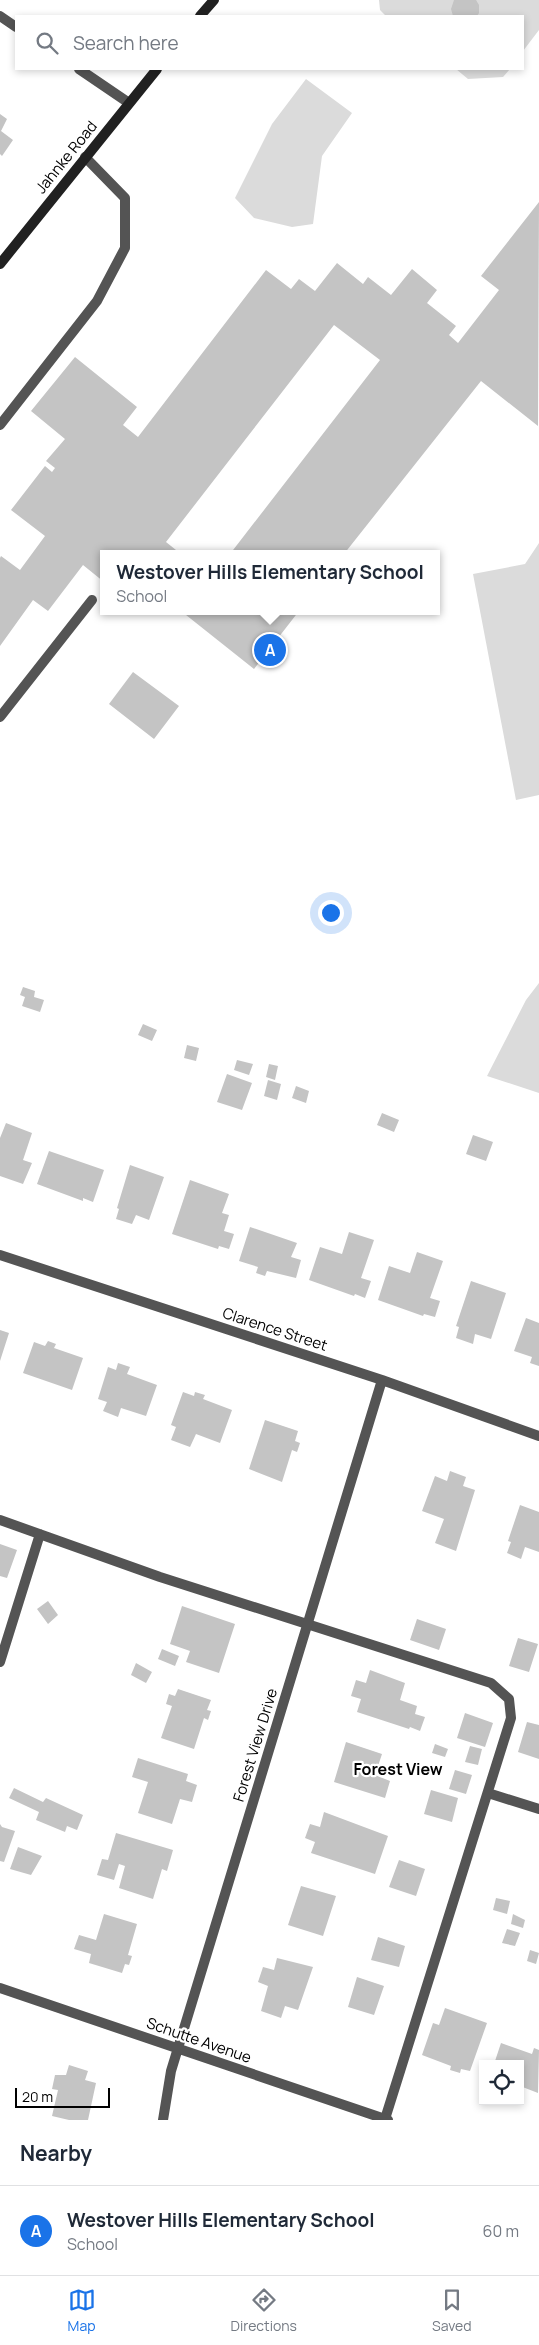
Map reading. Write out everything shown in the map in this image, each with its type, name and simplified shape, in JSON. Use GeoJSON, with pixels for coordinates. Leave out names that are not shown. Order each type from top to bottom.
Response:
{"type":"FeatureCollection","features":[{"type":"Feature","properties":{"kind":"main road"},"geometry":{"type":"LineString","coordinates":[[201,15],[214,0]]}},
{"type":"Feature","properties":{"kind":"main road","name":"Jahnke Road"},"geometry":{"type":"LineString","coordinates":[[0,264],[156,70]]}},
{"type":"Feature","properties":{"kind":"street"},"geometry":{"type":"LineString","coordinates":[[0,16],[15,26]]}},
{"type":"Feature","properties":{"kind":"street"},"geometry":{"type":"LineString","coordinates":[[80,70],[129,103]]}},
{"type":"Feature","properties":{"kind":"street"},"geometry":{"type":"LineString","coordinates":[[0,425],[97,301],[125,248],[125,198],[85,157]]}},
{"type":"Feature","properties":{"kind":"street"},"geometry":{"type":"LineString","coordinates":[[0,717],[92,600]]}},
{"type":"Feature","properties":{"kind":"street","name":"Clarence Street"},"geometry":{"type":"LineString","coordinates":[[0,1255],[382,1380],[539,1436]]}},
{"type":"Feature","properties":{"kind":"street","name":"Forest View Drive"},"geometry":{"type":"LineString","coordinates":[[163,2120],[171,2071],[382,1380]]}},
{"type":"Feature","properties":{"kind":"street"},"geometry":{"type":"LineString","coordinates":[[0,1520],[169,1580],[491,1683],[509,1698],[510,1718],[386,2119]]}},
{"type":"Feature","properties":{"kind":"street"},"geometry":{"type":"LineString","coordinates":[[0,1662],[40,1534]]}},
{"type":"Feature","properties":{"kind":"street"},"geometry":{"type":"LineString","coordinates":[[488,1793],[539,1809]]}},
{"type":"Feature","properties":{"kind":"street","name":"Schutte Avenue"},"geometry":{"type":"LineString","coordinates":[[0,1988],[386,2119]]}},
{"type":"Feature","properties":{"kind":"shaded area"},"geometry":{"type":"Polygon","coordinates":[[[379,0],[539,0],[539,30],[524,50],[524,15],[385,15],[380,10],[379,0]]]}},
{"type":"Feature","properties":{"kind":"shaded area"},"geometry":{"type":"Polygon","coordinates":[[[457,70],[509,70],[503,77],[468,79],[457,70]]]}},
{"type":"Feature","properties":{"kind":"shaded area"},"geometry":{"type":"Polygon","coordinates":[[[306,79],[352,113],[322,156],[313,224],[292,227],[254,218],[235,198],[272,124],[306,79]]]}},
{"type":"Feature","properties":{"kind":"shaded area"},"geometry":{"type":"Polygon","coordinates":[[[539,543],[539,795],[516,800],[473,574],[525,564],[539,543]]]}},
{"type":"Feature","properties":{"kind":"shaded area"},"geometry":{"type":"Polygon","coordinates":[[[539,983],[539,1093],[487,1076],[526,1000],[539,983]]]}},
{"type":"Feature","properties":{"kind":"building"},"geometry":{"type":"Polygon","coordinates":[[[454,0],[476,0],[479,5],[479,13],[478,15],[453,15],[451,9],[454,0]]]}},
{"type":"Feature","properties":{"kind":"building"},"geometry":{"type":"Polygon","coordinates":[[[0,114],[7,119],[1,131],[13,140],[2,156],[0,154],[0,114]]]}},
{"type":"Feature","properties":{"kind":"building"},"geometry":{"type":"Polygon","coordinates":[[[539,202],[538,426],[481,381],[347,550],[233,550],[380,360],[334,325],[166,542],[176,550],[100,550],[100,579],[83,565],[48,611],[33,600],[0,646],[0,558],[1,556],[20,570],[45,536],[11,510],[45,466],[52,472],[55,468],[46,461],[65,439],[31,411],[75,357],[137,407],[123,425],[138,437],[266,270],[291,289],[299,279],[315,291],[337,263],[363,284],[368,277],[391,295],[412,269],[437,290],[427,303],[456,326],[449,335],[458,343],[499,290],[481,276],[539,202]]]}},
{"type":"Feature","properties":{"kind":"building"},"geometry":{"type":"Polygon","coordinates":[[[186,615],[296,615],[254,669],[186,615]]]}},
{"type":"Feature","properties":{"kind":"building"},"geometry":{"type":"Polygon","coordinates":[[[133,672],[179,706],[154,739],[109,704],[133,672]]]}},
{"type":"Feature","properties":{"kind":"building"},"geometry":{"type":"Polygon","coordinates":[[[23,987],[35,991],[34,997],[44,1000],[40,1012],[22,1006],[25,997],[20,995],[23,987]]]}},
{"type":"Feature","properties":{"kind":"building"},"geometry":{"type":"Polygon","coordinates":[[[143,1024],[157,1030],[152,1041],[138,1035],[143,1024]]]}},
{"type":"Feature","properties":{"kind":"building"},"geometry":{"type":"Polygon","coordinates":[[[187,1045],[199,1048],[196,1061],[184,1058],[187,1045]]]}},
{"type":"Feature","properties":{"kind":"building"},"geometry":{"type":"Polygon","coordinates":[[[237,1060],[253,1064],[249,1075],[234,1070],[237,1060]]]}},
{"type":"Feature","properties":{"kind":"building"},"geometry":{"type":"Polygon","coordinates":[[[269,1064],[278,1066],[275,1080],[266,1077],[269,1064]]]}},
{"type":"Feature","properties":{"kind":"building"},"geometry":{"type":"Polygon","coordinates":[[[227,1074],[252,1083],[242,1110],[217,1102],[227,1074]]]}},
{"type":"Feature","properties":{"kind":"building"},"geometry":{"type":"Polygon","coordinates":[[[268,1080],[281,1084],[277,1100],[264,1096],[268,1080]]]}},
{"type":"Feature","properties":{"kind":"building"},"geometry":{"type":"Polygon","coordinates":[[[296,1086],[309,1091],[306,1103],[292,1098],[296,1086]]]}},
{"type":"Feature","properties":{"kind":"building"},"geometry":{"type":"Polygon","coordinates":[[[382,1113],[399,1120],[394,1132],[377,1125],[382,1113]]]}},
{"type":"Feature","properties":{"kind":"building"},"geometry":{"type":"Polygon","coordinates":[[[6,1123],[32,1133],[23,1160],[32,1163],[23,1184],[0,1176],[0,1138],[6,1123]]]}},
{"type":"Feature","properties":{"kind":"building"},"geometry":{"type":"Polygon","coordinates":[[[473,1135],[493,1142],[486,1161],[466,1154],[473,1135]]]}},
{"type":"Feature","properties":{"kind":"building"},"geometry":{"type":"Polygon","coordinates":[[[49,1151],[104,1170],[93,1202],[83,1198],[83,1201],[37,1184],[49,1151]]]}},
{"type":"Feature","properties":{"kind":"building"},"geometry":{"type":"Polygon","coordinates":[[[130,1165],[164,1177],[149,1220],[136,1215],[132,1224],[116,1219],[119,1209],[117,1208],[130,1165]]]}},
{"type":"Feature","properties":{"kind":"building"},"geometry":{"type":"Polygon","coordinates":[[[190,1180],[229,1194],[222,1213],[229,1215],[224,1231],[234,1234],[229,1249],[219,1246],[218,1249],[172,1234],[190,1180]]]}},
{"type":"Feature","properties":{"kind":"building"},"geometry":{"type":"Polygon","coordinates":[[[250,1227],[297,1243],[291,1257],[301,1260],[296,1278],[267,1271],[265,1276],[256,1273],[258,1267],[239,1261],[250,1227]]]}},
{"type":"Feature","properties":{"kind":"building"},"geometry":{"type":"Polygon","coordinates":[[[349,1232],[374,1240],[361,1278],[371,1281],[365,1298],[309,1280],[320,1247],[342,1254],[349,1232]]]}},
{"type":"Feature","properties":{"kind":"building"},"geometry":{"type":"Polygon","coordinates":[[[417,1252],[443,1261],[430,1298],[440,1301],[435,1317],[424,1314],[423,1316],[378,1300],[389,1266],[410,1273],[417,1252]]]}},
{"type":"Feature","properties":{"kind":"building"},"geometry":{"type":"Polygon","coordinates":[[[471,1281],[506,1293],[491,1339],[475,1334],[473,1344],[456,1338],[459,1327],[456,1326],[471,1281]]]}},
{"type":"Feature","properties":{"kind":"building"},"geometry":{"type":"Polygon","coordinates":[[[526,1318],[539,1323],[539,1366],[530,1363],[532,1357],[514,1351],[526,1318]]]}},
{"type":"Feature","properties":{"kind":"building"},"geometry":{"type":"Polygon","coordinates":[[[0,1330],[9,1333],[0,1361],[0,1330]]]}},
{"type":"Feature","properties":{"kind":"building"},"geometry":{"type":"Polygon","coordinates":[[[48,1341],[56,1344],[54,1348],[83,1358],[72,1390],[23,1373],[34,1342],[45,1346],[48,1341]]]}},
{"type":"Feature","properties":{"kind":"building"},"geometry":{"type":"Polygon","coordinates":[[[118,1363],[130,1367],[127,1374],[157,1385],[146,1416],[121,1408],[118,1417],[103,1411],[107,1402],[98,1399],[108,1367],[116,1370],[118,1363]]]}},
{"type":"Feature","properties":{"kind":"building"},"geometry":{"type":"Polygon","coordinates":[[[183,1392],[194,1396],[195,1392],[205,1395],[203,1399],[232,1410],[220,1443],[196,1434],[190,1447],[171,1440],[176,1427],[171,1425],[183,1392]]]}},
{"type":"Feature","properties":{"kind":"building"},"geometry":{"type":"Polygon","coordinates":[[[265,1420],[298,1431],[295,1441],[300,1443],[297,1452],[292,1450],[282,1482],[249,1469],[265,1420]]]}},
{"type":"Feature","properties":{"kind":"building"},"geometry":{"type":"Polygon","coordinates":[[[450,1471],[466,1477],[463,1486],[475,1490],[456,1551],[435,1543],[444,1519],[422,1511],[435,1476],[447,1481],[450,1471]]]}},
{"type":"Feature","properties":{"kind":"building"},"geometry":{"type":"Polygon","coordinates":[[[520,1505],[539,1512],[539,1552],[525,1547],[521,1559],[507,1553],[511,1542],[508,1541],[520,1505]]]}},
{"type":"Feature","properties":{"kind":"building"},"geometry":{"type":"Polygon","coordinates":[[[0,1544],[17,1550],[7,1578],[0,1576],[0,1544]]]}},
{"type":"Feature","properties":{"kind":"building"},"geometry":{"type":"Polygon","coordinates":[[[48,1601],[58,1615],[48,1624],[37,1609],[48,1601]]]}},
{"type":"Feature","properties":{"kind":"building"},"geometry":{"type":"Polygon","coordinates":[[[182,1606],[235,1624],[219,1673],[186,1662],[190,1651],[170,1644],[182,1606]]]}},
{"type":"Feature","properties":{"kind":"building"},"geometry":{"type":"Polygon","coordinates":[[[417,1619],[446,1629],[439,1650],[410,1640],[417,1619]]]}},
{"type":"Feature","properties":{"kind":"building"},"geometry":{"type":"Polygon","coordinates":[[[518,1638],[538,1644],[529,1672],[509,1666],[518,1638]]]}},
{"type":"Feature","properties":{"kind":"building"},"geometry":{"type":"Polygon","coordinates":[[[162,1649],[179,1656],[175,1666],[158,1659],[162,1649]]]}},
{"type":"Feature","properties":{"kind":"building"},"geometry":{"type":"Polygon","coordinates":[[[136,1663],[152,1672],[146,1683],[131,1675],[136,1663]]]}},
{"type":"Feature","properties":{"kind":"building"},"geometry":{"type":"Polygon","coordinates":[[[370,1670],[405,1683],[400,1700],[417,1706],[415,1714],[425,1717],[420,1731],[357,1712],[361,1699],[351,1696],[356,1680],[366,1683],[370,1670]]]}},
{"type":"Feature","properties":{"kind":"building"},"geometry":{"type":"Polygon","coordinates":[[[178,1689],[211,1700],[207,1710],[211,1711],[208,1720],[204,1718],[194,1749],[161,1738],[172,1706],[166,1704],[169,1694],[175,1696],[178,1689]]]}},
{"type":"Feature","properties":{"kind":"building"},"geometry":{"type":"Polygon","coordinates":[[[465,1713],[493,1723],[485,1747],[457,1738],[465,1713]]]}},
{"type":"Feature","properties":{"kind":"building"},"geometry":{"type":"Polygon","coordinates":[[[527,1722],[539,1725],[539,1759],[518,1752],[527,1722]]]}},
{"type":"Feature","properties":{"kind":"building"},"geometry":{"type":"Polygon","coordinates":[[[346,1742],[382,1754],[375,1775],[390,1781],[385,1798],[334,1782],[346,1742]]]}},
{"type":"Feature","properties":{"kind":"building"},"geometry":{"type":"Polygon","coordinates":[[[435,1744],[448,1749],[445,1757],[432,1753],[435,1744]]]}},
{"type":"Feature","properties":{"kind":"building"},"geometry":{"type":"Polygon","coordinates":[[[470,1746],[482,1749],[478,1765],[465,1762],[470,1746]]]}},
{"type":"Feature","properties":{"kind":"building"},"geometry":{"type":"Polygon","coordinates":[[[138,1758],[188,1774],[186,1781],[197,1785],[192,1802],[180,1799],[172,1824],[138,1813],[148,1782],[132,1777],[138,1758]]]}},
{"type":"Feature","properties":{"kind":"building"},"geometry":{"type":"Polygon","coordinates":[[[455,1770],[472,1775],[466,1794],[449,1789],[455,1770]]]}},
{"type":"Feature","properties":{"kind":"building"},"geometry":{"type":"Polygon","coordinates":[[[14,1788],[43,1802],[46,1798],[83,1815],[77,1830],[67,1826],[65,1832],[36,1820],[39,1812],[9,1798],[14,1788]]]}},
{"type":"Feature","properties":{"kind":"building"},"geometry":{"type":"Polygon","coordinates":[[[431,1790],[458,1798],[452,1822],[424,1814],[431,1790]]]}},
{"type":"Feature","properties":{"kind":"building"},"geometry":{"type":"Polygon","coordinates":[[[324,1812],[388,1836],[375,1874],[311,1853],[315,1842],[305,1838],[310,1824],[320,1827],[324,1812]]]}},
{"type":"Feature","properties":{"kind":"building"},"geometry":{"type":"Polygon","coordinates":[[[0,1824],[2,1827],[15,1831],[4,1862],[0,1861],[0,1824]]]}},
{"type":"Feature","properties":{"kind":"building"},"geometry":{"type":"Polygon","coordinates":[[[116,1833],[173,1850],[167,1871],[162,1869],[153,1899],[119,1888],[125,1866],[119,1864],[114,1880],[97,1875],[102,1859],[108,1860],[116,1833]]]}},
{"type":"Feature","properties":{"kind":"building"},"geometry":{"type":"Polygon","coordinates":[[[18,1847],[42,1856],[31,1875],[10,1869],[18,1847]]]}},
{"type":"Feature","properties":{"kind":"building"},"geometry":{"type":"Polygon","coordinates":[[[399,1860],[425,1869],[416,1896],[389,1887],[399,1860]]]}},
{"type":"Feature","properties":{"kind":"building"},"geometry":{"type":"Polygon","coordinates":[[[301,1886],[336,1896],[323,1936],[288,1925],[301,1886]]]}},
{"type":"Feature","properties":{"kind":"building"},"geometry":{"type":"Polygon","coordinates":[[[496,1898],[510,1901],[507,1914],[493,1910],[496,1898]]]}},
{"type":"Feature","properties":{"kind":"building"},"geometry":{"type":"Polygon","coordinates":[[[104,1914],[137,1924],[128,1955],[132,1956],[129,1965],[125,1964],[122,1973],[89,1963],[91,1954],[74,1949],[79,1935],[96,1940],[104,1914]]]}},
{"type":"Feature","properties":{"kind":"building"},"geometry":{"type":"Polygon","coordinates":[[[513,1914],[525,1920],[523,1928],[511,1924],[513,1914]]]}},
{"type":"Feature","properties":{"kind":"building"},"geometry":{"type":"Polygon","coordinates":[[[507,1929],[520,1933],[515,1946],[502,1943],[507,1929]]]}},
{"type":"Feature","properties":{"kind":"building"},"geometry":{"type":"Polygon","coordinates":[[[378,1937],[405,1946],[399,1967],[371,1960],[378,1937]]]}},
{"type":"Feature","properties":{"kind":"building"},"geometry":{"type":"Polygon","coordinates":[[[530,1950],[539,1953],[536,1964],[527,1961],[530,1950]]]}},
{"type":"Feature","properties":{"kind":"building"},"geometry":{"type":"Polygon","coordinates":[[[277,1958],[313,1967],[298,2010],[285,2006],[281,2018],[261,2011],[268,1986],[258,1982],[263,1967],[274,1970],[277,1958]]]}},
{"type":"Feature","properties":{"kind":"building"},"geometry":{"type":"Polygon","coordinates":[[[357,1977],[384,1986],[374,2015],[348,2007],[357,1977]]]}},
{"type":"Feature","properties":{"kind":"building"},"geometry":{"type":"Polygon","coordinates":[[[445,2008],[487,2023],[470,2071],[461,2069],[460,2073],[450,2070],[451,2066],[422,2055],[433,2023],[439,2025],[445,2008]]]}},
{"type":"Feature","properties":{"kind":"building"},"geometry":{"type":"Polygon","coordinates":[[[501,2043],[532,2054],[534,2048],[539,2050],[538,2093],[524,2088],[524,2060],[495,2060],[501,2043]]]}},
{"type":"Feature","properties":{"kind":"building"},"geometry":{"type":"Polygon","coordinates":[[[69,2065],[88,2071],[85,2080],[96,2083],[88,2120],[69,2120],[52,2116],[58,2090],[52,2089],[55,2075],[66,2075],[69,2065]]]}},
{"type":"Feature","properties":{"kind":"place","name":"Westover Hills Elementary School"},"geometry":{"type":"Point","coordinates":[270,650]}},
{"type":"Feature","properties":{"kind":"district","name":"Forest View"},"geometry":{"type":"Point","coordinates":[398,1769]}}]}
